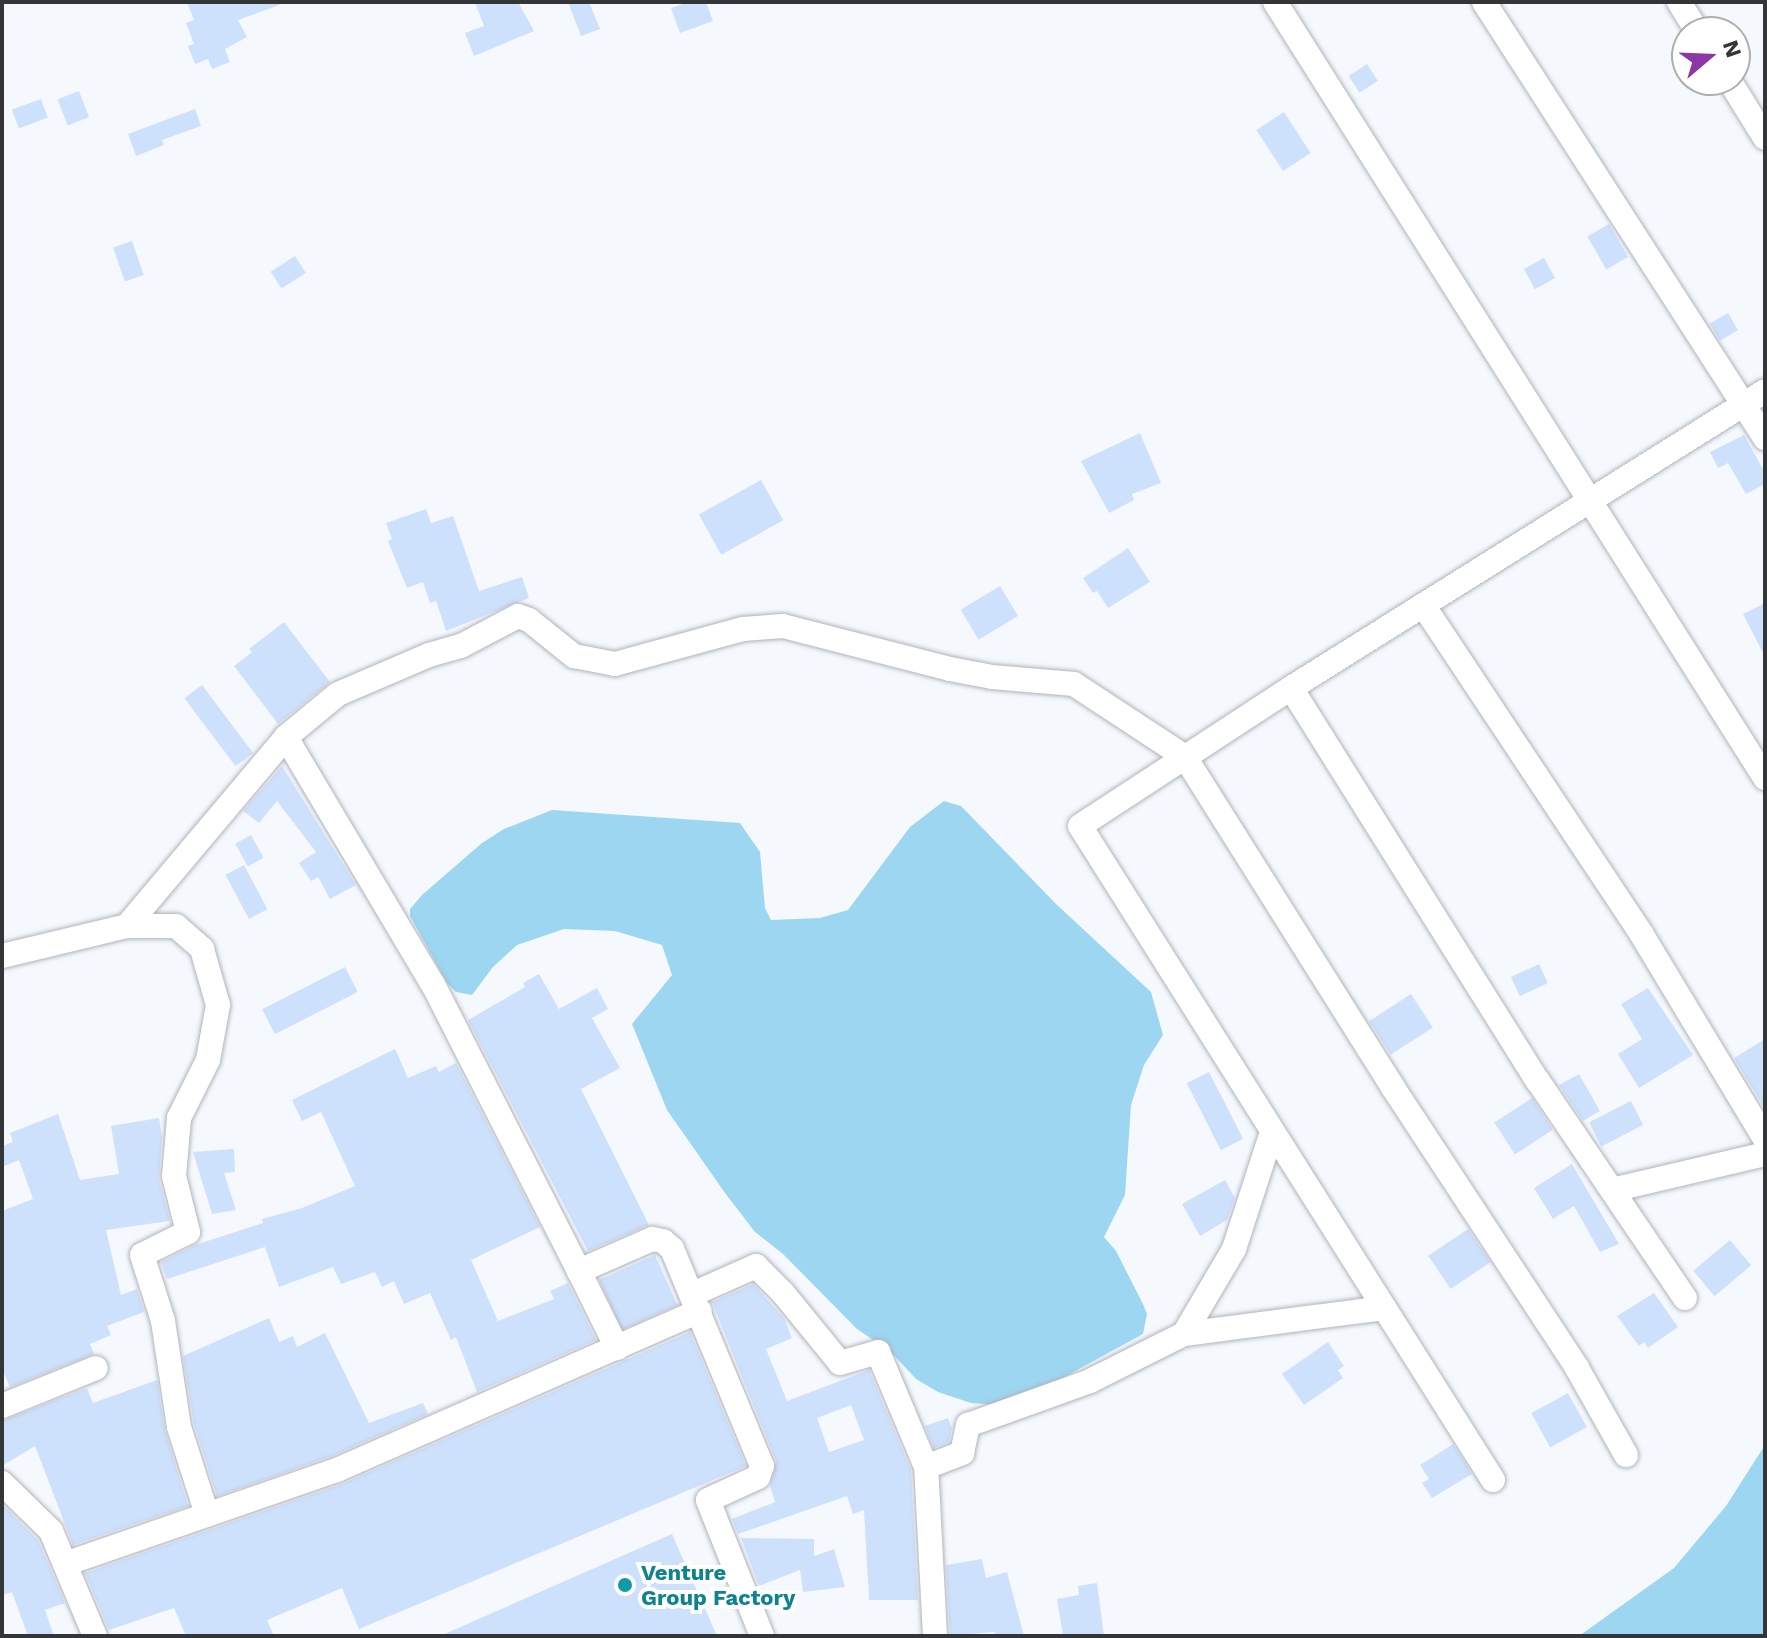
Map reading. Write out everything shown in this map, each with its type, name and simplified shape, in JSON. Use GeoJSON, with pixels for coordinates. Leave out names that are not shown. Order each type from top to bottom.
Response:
{"type":"FeatureCollection","features":[{"type":"Feature","properties":{"kind":"street"},"geometry":{"type":"LineString","coordinates":[[1275,2],[1765,778]]}},
{"type":"Feature","properties":{"kind":"street"},"geometry":{"type":"LineString","coordinates":[[1484,2],[1765,438]]}},
{"type":"Feature","properties":{"kind":"street"},"geometry":{"type":"LineString","coordinates":[[1739,96],[1765,138]]}},
{"type":"Feature","properties":{"kind":"street"},"geometry":{"type":"LineString","coordinates":[[1493,1480],[1080,826],[1291,688],[1765,391]]}},
{"type":"Feature","properties":{"kind":"street"},"geometry":{"type":"LineString","coordinates":[[1423,605],[1642,935],[1765,1139]]}},
{"type":"Feature","properties":{"kind":"street"},"geometry":{"type":"LineString","coordinates":[[127,926],[286,737],[338,694],[429,655],[461,646],[518,616],[529,620],[574,656],[615,664],[743,629],[783,626],[950,669],[1074,684],[1185,757],[1392,1086],[1577,1368],[1626,1455]]}},
{"type":"Feature","properties":{"kind":"street"},"geometry":{"type":"LineString","coordinates":[[1291,688],[1538,1081],[1685,1298]]}},
{"type":"Feature","properties":{"kind":"street"},"geometry":{"type":"LineString","coordinates":[[286,737],[433,985],[617,1348]]}},
{"type":"Feature","properties":{"kind":"street"},"geometry":{"type":"LineString","coordinates":[[2,956],[127,926],[176,926],[202,949],[218,1005],[208,1060],[179,1118],[174,1176],[188,1232],[142,1255],[163,1321],[179,1427],[207,1515]]}},
{"type":"Feature","properties":{"kind":"street"},"geometry":{"type":"LineString","coordinates":[[1184,1334],[1234,1249],[1272,1132]]}},
{"type":"Feature","properties":{"kind":"street"},"geometry":{"type":"LineString","coordinates":[[1612,1190],[1765,1154]]}},
{"type":"Feature","properties":{"kind":"street"},"geometry":{"type":"LineString","coordinates":[[579,1271],[652,1239],[663,1241],[672,1249],[762,1466],[758,1477],[708,1500],[762,1636]]}},
{"type":"Feature","properties":{"kind":"street"},"geometry":{"type":"LineString","coordinates":[[65,1564],[337,1470],[617,1348],[756,1266],[783,1293],[840,1363],[878,1352],[926,1467],[935,1636]]}},
{"type":"Feature","properties":{"kind":"street"},"geometry":{"type":"LineString","coordinates":[[926,1467],[962,1453],[968,1425],[1090,1381],[1184,1334],[1384,1308]]}},
{"type":"Feature","properties":{"kind":"street"},"geometry":{"type":"LineString","coordinates":[[2,1406],[96,1368]]}},
{"type":"Feature","properties":{"kind":"street"},"geometry":{"type":"LineString","coordinates":[[2,1483],[51,1531],[95,1636]]}},
{"type":"Feature","properties":{"kind":"water"},"geometry":{"type":"Polygon","coordinates":[[[944,801],[961,806],[1056,904],[1151,992],[1163,1035],[1144,1065],[1131,1105],[1125,1195],[1104,1237],[1116,1251],[1143,1304],[1147,1314],[1143,1334],[1044,1388],[999,1405],[971,1403],[938,1392],[916,1379],[891,1352],[857,1329],[783,1254],[755,1232],[725,1193],[667,1110],[632,1024],[672,975],[662,945],[615,931],[564,929],[517,945],[493,967],[472,995],[456,992],[447,983],[410,916],[410,909],[422,895],[482,843],[504,829],[552,810],[740,823],[760,852],[765,908],[771,920],[820,918],[848,910],[910,827],[944,801]]]}},
{"type":"Feature","properties":{"kind":"water"},"geometry":{"type":"Polygon","coordinates":[[[1765,1445],[1765,1636],[1579,1636],[1674,1568],[1726,1506],[1765,1445]]]}},
{"type":"Feature","properties":{"kind":"building"},"geometry":{"type":"Polygon","coordinates":[[[187,2],[282,4],[238,20],[247,37],[225,49],[230,62],[212,69],[208,59],[195,64],[188,46],[194,44],[186,23],[194,20],[187,2]]]}},
{"type":"Feature","properties":{"kind":"building"},"geometry":{"type":"Polygon","coordinates":[[[475,2],[518,2],[534,31],[474,56],[465,33],[484,26],[475,2]]]}},
{"type":"Feature","properties":{"kind":"building"},"geometry":{"type":"Polygon","coordinates":[[[568,2],[589,2],[600,29],[581,36],[568,2]]]}},
{"type":"Feature","properties":{"kind":"building"},"geometry":{"type":"Polygon","coordinates":[[[689,2],[706,2],[713,21],[680,33],[671,8],[689,2]]]}},
{"type":"Feature","properties":{"kind":"building"},"geometry":{"type":"Polygon","coordinates":[[[1367,64],[1378,81],[1359,93],[1349,76],[1367,64]]]}},
{"type":"Feature","properties":{"kind":"building"},"geometry":{"type":"Polygon","coordinates":[[[79,91],[89,117],[68,125],[58,99],[79,91]]]}},
{"type":"Feature","properties":{"kind":"building"},"geometry":{"type":"Polygon","coordinates":[[[41,99],[48,118],[19,128],[12,110],[41,99]]]}},
{"type":"Feature","properties":{"kind":"building"},"geometry":{"type":"Polygon","coordinates":[[[195,109],[201,126],[162,140],[164,145],[136,156],[128,134],[195,109]]]}},
{"type":"Feature","properties":{"kind":"building"},"geometry":{"type":"Polygon","coordinates":[[[1284,112],[1311,153],[1283,171],[1256,130],[1284,112]]]}},
{"type":"Feature","properties":{"kind":"building"},"geometry":{"type":"Polygon","coordinates":[[[1609,224],[1628,257],[1606,269],[1587,236],[1609,224]]]}},
{"type":"Feature","properties":{"kind":"building"},"geometry":{"type":"Polygon","coordinates":[[[132,241],[144,275],[125,282],[113,248],[132,241]]]}},
{"type":"Feature","properties":{"kind":"building"},"geometry":{"type":"Polygon","coordinates":[[[295,256],[306,273],[282,289],[271,272],[295,256]]]}},
{"type":"Feature","properties":{"kind":"building"},"geometry":{"type":"Polygon","coordinates":[[[1544,258],[1555,278],[1535,289],[1524,269],[1544,258]]]}},
{"type":"Feature","properties":{"kind":"building"},"geometry":{"type":"Polygon","coordinates":[[[1728,313],[1738,330],[1720,341],[1710,324],[1728,313]]]}},
{"type":"Feature","properties":{"kind":"building"},"geometry":{"type":"Polygon","coordinates":[[[1140,433],[1161,483],[1132,494],[1134,500],[1109,513],[1081,461],[1140,433]]]}},
{"type":"Feature","properties":{"kind":"building"},"geometry":{"type":"Polygon","coordinates":[[[1744,435],[1765,473],[1765,484],[1746,494],[1728,463],[1718,468],[1710,452],[1744,435]]]}},
{"type":"Feature","properties":{"kind":"building"},"geometry":{"type":"Polygon","coordinates":[[[761,480],[783,520],[721,555],[699,514],[761,480]]]}},
{"type":"Feature","properties":{"kind":"building"},"geometry":{"type":"Polygon","coordinates":[[[426,509],[431,523],[453,516],[479,591],[522,577],[529,598],[446,631],[436,601],[430,603],[423,582],[407,588],[388,541],[392,539],[386,523],[426,509]]]}},
{"type":"Feature","properties":{"kind":"building"},"geometry":{"type":"Polygon","coordinates":[[[1128,548],[1150,582],[1108,608],[1097,591],[1093,593],[1083,578],[1128,548]]]}},
{"type":"Feature","properties":{"kind":"building"},"geometry":{"type":"Polygon","coordinates":[[[1000,586],[1018,616],[979,640],[961,610],[1000,586]]]}},
{"type":"Feature","properties":{"kind":"building"},"geometry":{"type":"Polygon","coordinates":[[[1765,603],[1765,657],[1743,614],[1765,603]]]}},
{"type":"Feature","properties":{"kind":"building"},"geometry":{"type":"Polygon","coordinates":[[[284,622],[330,682],[278,724],[234,666],[252,652],[249,649],[284,622]]]}},
{"type":"Feature","properties":{"kind":"building"},"geometry":{"type":"Polygon","coordinates":[[[202,685],[253,753],[236,766],[184,698],[202,685]]]}},
{"type":"Feature","properties":{"kind":"building"},"geometry":{"type":"Polygon","coordinates":[[[282,766],[356,885],[330,899],[318,877],[311,881],[299,863],[316,852],[277,801],[259,823],[243,811],[282,766]]]}},
{"type":"Feature","properties":{"kind":"building"},"geometry":{"type":"Polygon","coordinates":[[[251,835],[264,858],[248,866],[235,844],[251,835]]]}},
{"type":"Feature","properties":{"kind":"building"},"geometry":{"type":"Polygon","coordinates":[[[244,865],[267,909],[249,919],[225,875],[244,865]]]}},
{"type":"Feature","properties":{"kind":"building"},"geometry":{"type":"Polygon","coordinates":[[[1539,964],[1548,983],[1520,996],[1511,977],[1539,964]]]}},
{"type":"Feature","properties":{"kind":"building"},"geometry":{"type":"Polygon","coordinates":[[[345,967],[358,992],[275,1034],[262,1009],[345,967]]]}},
{"type":"Feature","properties":{"kind":"building"},"geometry":{"type":"Polygon","coordinates":[[[539,974],[559,1009],[597,988],[608,1009],[592,1018],[620,1068],[581,1089],[649,1225],[588,1251],[468,1020],[525,987],[523,983],[539,974]]]}},
{"type":"Feature","properties":{"kind":"building"},"geometry":{"type":"Polygon","coordinates":[[[1648,988],[1693,1055],[1639,1088],[1618,1054],[1642,1039],[1621,1004],[1648,988]]]}},
{"type":"Feature","properties":{"kind":"building"},"geometry":{"type":"Polygon","coordinates":[[[1411,994],[1433,1028],[1391,1055],[1369,1021],[1411,994]]]}},
{"type":"Feature","properties":{"kind":"building"},"geometry":{"type":"Polygon","coordinates":[[[1765,1039],[1765,1109],[1734,1058],[1765,1039]]]}},
{"type":"Feature","properties":{"kind":"building"},"geometry":{"type":"Polygon","coordinates":[[[395,1049],[408,1078],[436,1066],[439,1072],[456,1063],[540,1227],[471,1260],[498,1321],[554,1299],[550,1291],[568,1283],[596,1340],[477,1392],[456,1337],[451,1340],[430,1293],[404,1304],[394,1281],[382,1287],[375,1272],[341,1284],[333,1267],[279,1287],[265,1247],[167,1279],[161,1262],[195,1245],[263,1223],[262,1219],[302,1208],[355,1186],[321,1112],[302,1121],[292,1100],[395,1049]]]}},
{"type":"Feature","properties":{"kind":"building"},"geometry":{"type":"Polygon","coordinates":[[[1209,1072],[1243,1139],[1221,1150],[1187,1083],[1209,1072]]]}},
{"type":"Feature","properties":{"kind":"building"},"geometry":{"type":"Polygon","coordinates":[[[1579,1074],[1600,1111],[1583,1121],[1559,1085],[1579,1074]]]}},
{"type":"Feature","properties":{"kind":"building"},"geometry":{"type":"Polygon","coordinates":[[[1532,1098],[1553,1130],[1515,1154],[1494,1123],[1532,1098]]]}},
{"type":"Feature","properties":{"kind":"building"},"geometry":{"type":"Polygon","coordinates":[[[1631,1101],[1643,1125],[1601,1146],[1589,1122],[1631,1101]]]}},
{"type":"Feature","properties":{"kind":"building"},"geometry":{"type":"Polygon","coordinates":[[[58,1114],[80,1180],[119,1174],[111,1126],[159,1118],[162,1137],[159,1179],[170,1221],[106,1230],[121,1295],[137,1289],[144,1312],[107,1326],[111,1335],[90,1344],[94,1354],[10,1387],[2,1369],[2,1211],[33,1199],[19,1160],[2,1167],[2,1146],[13,1142],[10,1133],[58,1114]]]}},
{"type":"Feature","properties":{"kind":"building"},"geometry":{"type":"Polygon","coordinates":[[[234,1149],[235,1172],[224,1173],[236,1210],[212,1214],[193,1152],[234,1149]]]}},
{"type":"Feature","properties":{"kind":"building"},"geometry":{"type":"Polygon","coordinates":[[[1572,1164],[1619,1244],[1600,1252],[1574,1206],[1553,1219],[1534,1188],[1572,1164]]]}},
{"type":"Feature","properties":{"kind":"building"},"geometry":{"type":"Polygon","coordinates":[[[1225,1180],[1235,1198],[1227,1220],[1200,1236],[1182,1204],[1225,1180]]]}},
{"type":"Feature","properties":{"kind":"building"},"geometry":{"type":"Polygon","coordinates":[[[1468,1229],[1490,1262],[1451,1289],[1428,1256],[1468,1229]]]}},
{"type":"Feature","properties":{"kind":"building"},"geometry":{"type":"Polygon","coordinates":[[[1730,1240],[1751,1265],[1714,1296],[1693,1271],[1730,1240]]]}},
{"type":"Feature","properties":{"kind":"building"},"geometry":{"type":"Polygon","coordinates":[[[655,1255],[677,1305],[622,1330],[599,1280],[655,1255]]]}},
{"type":"Feature","properties":{"kind":"building"},"geometry":{"type":"Polygon","coordinates":[[[753,1284],[784,1318],[792,1338],[766,1349],[787,1401],[869,1370],[911,1470],[918,1600],[869,1600],[864,1510],[853,1514],[847,1496],[738,1534],[732,1519],[775,1502],[770,1486],[776,1461],[712,1302],[753,1284]],[[851,1405],[817,1418],[829,1452],[864,1440],[851,1405]]]}},
{"type":"Feature","properties":{"kind":"building"},"geometry":{"type":"Polygon","coordinates":[[[1654,1293],[1678,1327],[1648,1348],[1644,1342],[1639,1346],[1617,1316],[1654,1293]]]}},
{"type":"Feature","properties":{"kind":"building"},"geometry":{"type":"Polygon","coordinates":[[[269,1318],[279,1342],[293,1336],[297,1347],[325,1333],[369,1423],[423,1403],[428,1414],[332,1456],[217,1496],[194,1424],[183,1356],[269,1318]]]}},
{"type":"Feature","properties":{"kind":"building"},"geometry":{"type":"Polygon","coordinates":[[[690,1332],[746,1466],[359,1629],[342,1588],[267,1620],[274,1636],[186,1636],[174,1608],[109,1630],[85,1573],[342,1484],[690,1332]]]}},
{"type":"Feature","properties":{"kind":"building"},"geometry":{"type":"Polygon","coordinates":[[[1328,1342],[1344,1366],[1338,1370],[1343,1378],[1304,1405],[1282,1374],[1328,1342]]]}},
{"type":"Feature","properties":{"kind":"building"},"geometry":{"type":"Polygon","coordinates":[[[157,1380],[165,1431],[188,1506],[73,1545],[35,1446],[2,1466],[2,1421],[87,1388],[93,1403],[157,1380]]]}},
{"type":"Feature","properties":{"kind":"building"},"geometry":{"type":"Polygon","coordinates":[[[1568,1393],[1587,1427],[1550,1447],[1531,1413],[1568,1393]]]}},
{"type":"Feature","properties":{"kind":"building"},"geometry":{"type":"Polygon","coordinates":[[[948,1418],[952,1428],[949,1442],[934,1448],[925,1426],[948,1418]]]}},
{"type":"Feature","properties":{"kind":"building"},"geometry":{"type":"Polygon","coordinates":[[[1453,1444],[1472,1474],[1432,1498],[1422,1483],[1429,1479],[1420,1465],[1453,1444]]]}},
{"type":"Feature","properties":{"kind":"building"},"geometry":{"type":"Polygon","coordinates":[[[2,1504],[38,1540],[65,1603],[45,1610],[54,1636],[28,1636],[12,1592],[2,1595],[2,1504]]]}},
{"type":"Feature","properties":{"kind":"building","name":"Venture Group Factory"},"geometry":{"type":"Polygon","coordinates":[[[672,1534],[717,1636],[440,1636],[672,1534]]]}},
{"type":"Feature","properties":{"kind":"building"},"geometry":{"type":"Polygon","coordinates":[[[741,1538],[814,1539],[814,1556],[834,1549],[845,1587],[803,1592],[800,1570],[759,1586],[741,1538]]]}},
{"type":"Feature","properties":{"kind":"building"},"geometry":{"type":"Polygon","coordinates":[[[982,1559],[986,1578],[1007,1572],[1024,1636],[996,1636],[994,1632],[950,1636],[946,1565],[982,1559]]]}},
{"type":"Feature","properties":{"kind":"building"},"geometry":{"type":"Polygon","coordinates":[[[1097,1583],[1104,1636],[1063,1636],[1057,1599],[1079,1595],[1078,1586],[1097,1583]]]}},
{"type":"Feature","properties":{"kind":"place","name":"Venture Group Factory"},"geometry":{"type":"Point","coordinates":[625,1585]}}]}
